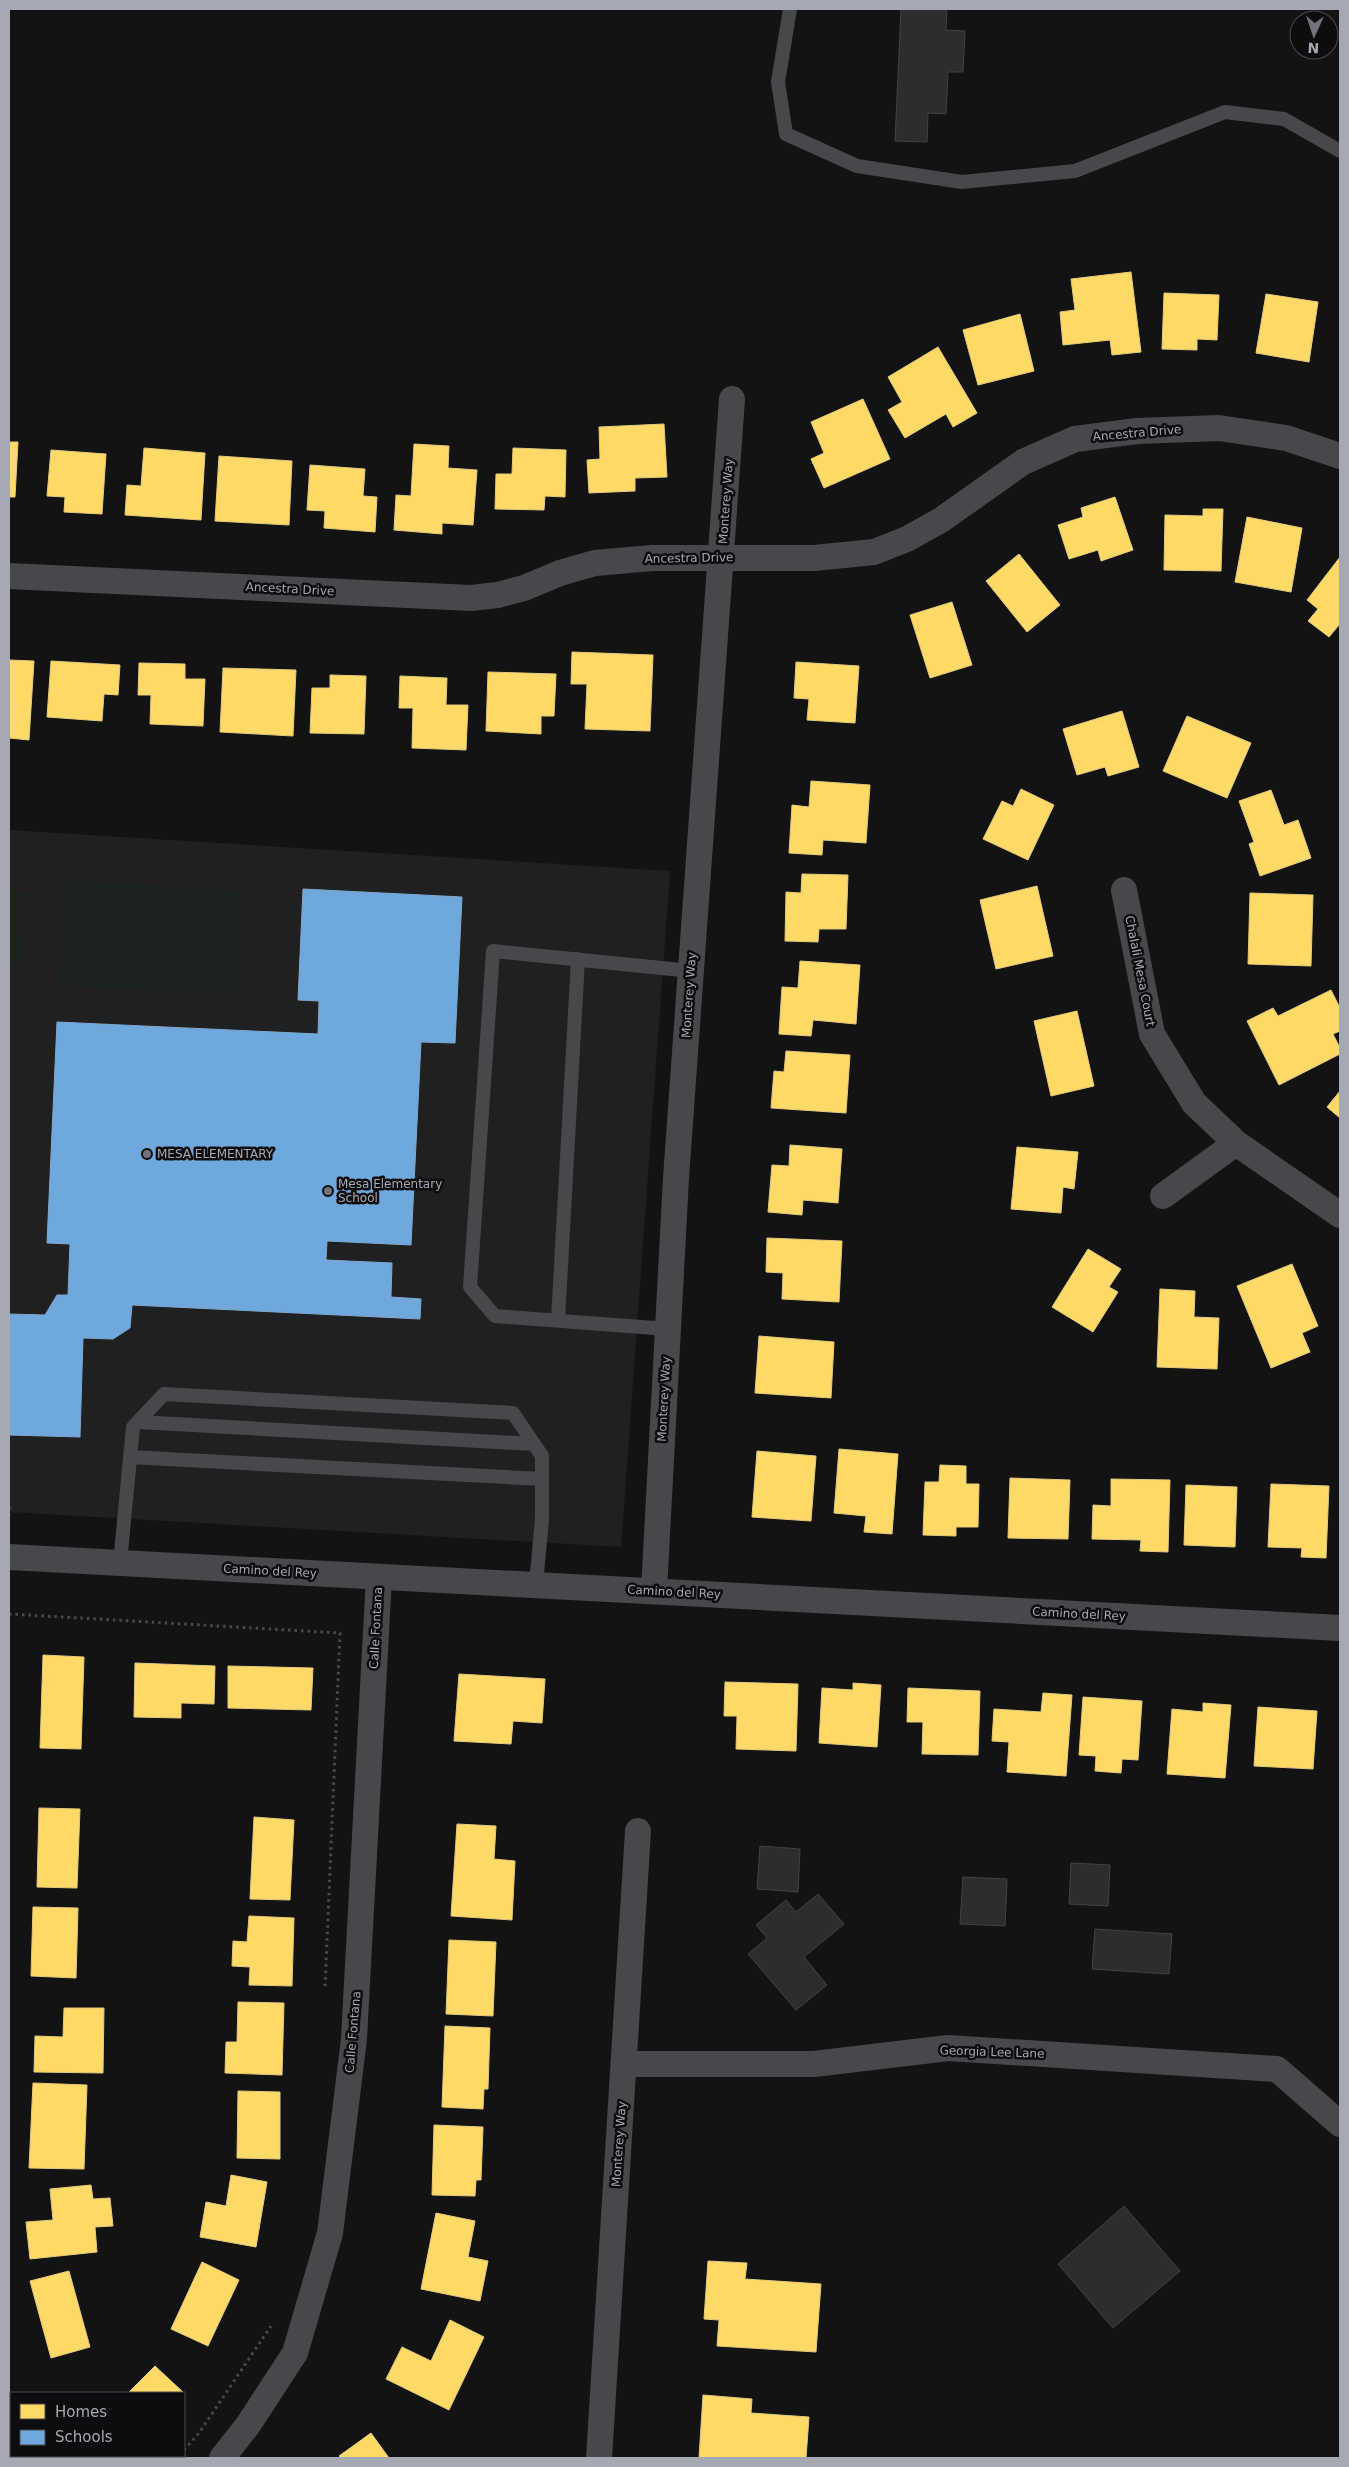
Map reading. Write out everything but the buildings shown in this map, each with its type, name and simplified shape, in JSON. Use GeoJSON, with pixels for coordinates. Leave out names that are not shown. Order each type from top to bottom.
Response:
{"type":"FeatureCollection","features":[{"type":"Feature","properties":{"kind":"street","name":"Monterey Way"},"geometry":{"type":"LineString","coordinates":[[654,1591],[676,1178],[732,399]]}},
{"type":"Feature","properties":{"kind":"street","name":"Ancestra Drive"},"geometry":{"type":"LineString","coordinates":[[9,576],[471,598],[498,595],[524,588],[560,573],[594,563],[652,558],[814,558],[874,552],[907,539],[941,520],[1023,462],[1076,439],[1137,431],[1219,428],[1286,438],[1340,456]]}},
{"type":"Feature","properties":{"kind":"street","name":"Chalali Mesa Court"},"geometry":{"type":"LineString","coordinates":[[1124,890],[1152,1034],[1194,1103],[1236,1143],[1340,1214]]}},
{"type":"Feature","properties":{"kind":"street"},"geometry":{"type":"LineString","coordinates":[[1163,1196],[1236,1143]]}},
{"type":"Feature","properties":{"kind":"street","name":"Camino del Rey"},"geometry":{"type":"LineString","coordinates":[[9,1557],[1340,1628]]}},
{"type":"Feature","properties":{"kind":"street","name":"Calle Fontana"},"geometry":{"type":"LineString","coordinates":[[222,2458],[248,2425],[295,2353],[330,2233],[354,2039],[378,1577]]}},
{"type":"Feature","properties":{"kind":"street","name":"Monterey Way"},"geometry":{"type":"LineString","coordinates":[[599,2458],[638,1831]]}},
{"type":"Feature","properties":{"kind":"street","name":"Georgia Lee Lane"},"geometry":{"type":"LineString","coordinates":[[624,2064],[814,2064],[948,2048],[1278,2069],[1340,2124]]}},
{"type":"Feature","properties":{"kind":"lane"},"geometry":{"type":"LineString","coordinates":[[790,9],[778,82],[786,134],[857,166],[962,182],[1075,171],[1225,112],[1284,119],[1340,151]]}},
{"type":"Feature","properties":{"kind":"lane"},"geometry":{"type":"LineString","coordinates":[[668,1329],[495,1316],[470,1287],[493,951],[691,971]]}},
{"type":"Feature","properties":{"kind":"lane"},"geometry":{"type":"LineString","coordinates":[[558,1320],[578,959]]}},
{"type":"Feature","properties":{"kind":"lane"},"geometry":{"type":"LineString","coordinates":[[120,1563],[133,1427],[164,1394],[513,1413],[542,1456],[542,1519],[536,1584]]}},
{"type":"Feature","properties":{"kind":"lane"},"geometry":{"type":"LineString","coordinates":[[138,1422],[534,1444]]}},
{"type":"Feature","properties":{"kind":"lane"},"geometry":{"type":"LineString","coordinates":[[130,1457],[542,1479]]}},
{"type":"Feature","properties":{"kind":"path"},"geometry":{"type":"LineString","coordinates":[[9,1516],[10,1504]]}},
{"type":"Feature","properties":{"kind":"path"},"geometry":{"type":"LineString","coordinates":[[9,1614],[340,1633],[324,1991]]}},
{"type":"Feature","properties":{"kind":"path"},"geometry":{"type":"LineString","coordinates":[[185,2449],[199,2433],[274,2320]]}},
{"type":"Feature","properties":{"kind":"shaded area","name":"Mesa Elementary School"},"geometry":{"type":"Polygon","coordinates":[[[9,830],[670,871],[621,1547],[9,1512],[9,830]]]}},
{"type":"Feature","properties":{"kind":"shaded area"},"geometry":{"type":"Polygon","coordinates":[[[66,880],[243,891],[237,995],[60,985],[66,880]]]}},
{"type":"Feature","properties":{"kind":"shaded area"},"geometry":{"type":"Polygon","coordinates":[[[9,891],[24,892],[20,962],[9,961],[9,891]]]}},
{"type":"Feature","properties":{"kind":"place","name":"MESA ELEMENTARY"},"geometry":{"type":"Point","coordinates":[147,1154]}},
{"type":"Feature","properties":{"kind":"place","name":"Mesa Elementary School"},"geometry":{"type":"Point","coordinates":[328,1191]}}]}
